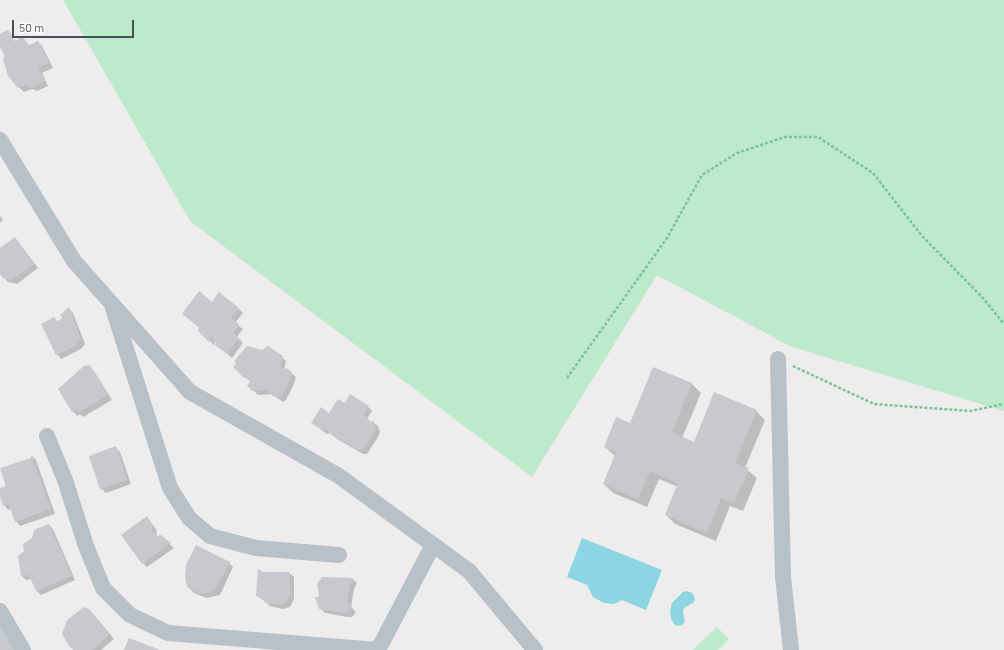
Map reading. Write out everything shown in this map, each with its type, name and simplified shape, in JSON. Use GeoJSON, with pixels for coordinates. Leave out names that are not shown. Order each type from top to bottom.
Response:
{"type":"FeatureCollection","features":[{"type":"Feature","properties":{"kind":"street"},"geometry":{"type":"LineString","coordinates":[[0,140],[74,261],[190,392],[339,476],[433,545],[469,572],[536,650]]}},
{"type":"Feature","properties":{"kind":"street"},"geometry":{"type":"LineString","coordinates":[[111,302],[170,488],[189,518],[210,536],[256,548],[339,555]]}},
{"type":"Feature","properties":{"kind":"street"},"geometry":{"type":"LineString","coordinates":[[778,358],[783,577],[791,650]]}},
{"type":"Feature","properties":{"kind":"street"},"geometry":{"type":"LineString","coordinates":[[47,436],[65,480],[86,546],[103,588],[130,615],[168,633],[378,650],[433,545]]}},
{"type":"Feature","properties":{"kind":"street"},"geometry":{"type":"LineString","coordinates":[[0,611],[23,650]]}},
{"type":"Feature","properties":{"kind":"path"},"geometry":{"type":"LineString","coordinates":[[567,378],[667,238],[702,175],[737,153],[784,137],[818,137],[872,173],[922,236],[982,297],[1004,324]]}},
{"type":"Feature","properties":{"kind":"path"},"geometry":{"type":"LineString","coordinates":[[778,358],[874,404],[970,411],[1004,404]]}},
{"type":"Feature","properties":{"kind":"green space"},"geometry":{"type":"Polygon","coordinates":[[[63,0],[1004,0],[1004,411],[792,347],[657,275],[532,477],[190,221],[63,0]]]}},
{"type":"Feature","properties":{"kind":"green space"},"geometry":{"type":"Polygon","coordinates":[[[717,627],[729,639],[718,650],[693,650],[717,627]]]}},
{"type":"Feature","properties":{"kind":"water"},"geometry":{"type":"Polygon","coordinates":[[[582,538],[662,570],[646,610],[622,600],[614,604],[604,603],[593,597],[587,585],[567,577],[582,538]]]}},
{"type":"Feature","properties":{"kind":"water"},"geometry":{"type":"Polygon","coordinates":[[[687,591],[692,593],[695,600],[693,603],[684,608],[683,612],[685,622],[678,626],[675,625],[671,619],[670,611],[672,603],[683,592],[687,591]]]}},
{"type":"Feature","properties":{"kind":"building"},"geometry":{"type":"Polygon","coordinates":[[[7,30],[15,42],[22,36],[29,45],[38,41],[49,63],[38,68],[45,81],[32,88],[27,85],[18,88],[8,76],[3,59],[5,56],[0,47],[0,34],[7,30]]]}},
{"type":"Feature","properties":{"kind":"building"},"geometry":{"type":"Polygon","coordinates":[[[15,237],[34,264],[12,280],[3,278],[0,274],[0,248],[15,237]]]}},
{"type":"Feature","properties":{"kind":"building"},"geometry":{"type":"Polygon","coordinates":[[[199,291],[212,302],[219,292],[239,308],[231,318],[239,324],[233,333],[239,338],[227,354],[215,345],[216,342],[211,337],[209,342],[198,331],[199,327],[182,314],[199,291]]]}},
{"type":"Feature","properties":{"kind":"building"},"geometry":{"type":"Polygon","coordinates":[[[69,307],[81,339],[77,345],[56,355],[41,324],[54,317],[57,322],[62,318],[60,315],[69,307]]]}},
{"type":"Feature","properties":{"kind":"building"},"geometry":{"type":"Polygon","coordinates":[[[247,346],[262,350],[268,346],[283,356],[280,367],[288,369],[292,372],[282,396],[278,398],[266,390],[252,391],[247,385],[251,381],[243,377],[233,367],[236,363],[234,361],[247,346]]]}},
{"type":"Feature","properties":{"kind":"building"},"geometry":{"type":"Polygon","coordinates":[[[90,365],[108,395],[78,413],[76,410],[72,412],[58,389],[84,366],[90,365]]]}},
{"type":"Feature","properties":{"kind":"building"},"geometry":{"type":"Polygon","coordinates":[[[653,367],[692,383],[672,432],[694,442],[714,392],[757,410],[735,463],[749,468],[734,503],[721,498],[707,533],[665,515],[678,483],[650,471],[638,499],[603,484],[616,452],[604,447],[616,417],[630,423],[653,367]]]}},
{"type":"Feature","properties":{"kind":"building"},"geometry":{"type":"Polygon","coordinates":[[[350,394],[369,406],[363,414],[371,422],[373,420],[376,427],[363,450],[358,450],[332,435],[326,429],[322,430],[311,423],[321,407],[329,413],[338,399],[345,403],[350,394]]]}},
{"type":"Feature","properties":{"kind":"building"},"geometry":{"type":"Polygon","coordinates":[[[116,446],[127,480],[100,489],[89,456],[116,446]]]}},
{"type":"Feature","properties":{"kind":"building"},"geometry":{"type":"Polygon","coordinates":[[[31,454],[51,509],[15,522],[9,504],[3,506],[0,497],[0,488],[6,486],[0,468],[31,458],[31,454]]]}},
{"type":"Feature","properties":{"kind":"building"},"geometry":{"type":"Polygon","coordinates":[[[147,516],[152,524],[152,530],[157,536],[161,535],[171,543],[142,564],[121,535],[147,516]]]}},
{"type":"Feature","properties":{"kind":"building"},"geometry":{"type":"Polygon","coordinates":[[[49,524],[72,576],[36,591],[29,575],[21,576],[18,556],[24,551],[23,544],[32,538],[34,530],[49,524]]]}},
{"type":"Feature","properties":{"kind":"building"},"geometry":{"type":"Polygon","coordinates":[[[196,545],[230,562],[215,590],[202,594],[188,588],[185,579],[186,565],[196,545]]]}},
{"type":"Feature","properties":{"kind":"building"},"geometry":{"type":"Polygon","coordinates":[[[258,569],[263,572],[289,572],[290,594],[286,603],[278,605],[265,602],[263,599],[256,596],[258,569]]]}},
{"type":"Feature","properties":{"kind":"building"},"geometry":{"type":"Polygon","coordinates":[[[322,577],[353,578],[350,585],[347,602],[353,607],[347,613],[319,609],[315,598],[319,596],[317,584],[322,577]]]}},
{"type":"Feature","properties":{"kind":"building"},"geometry":{"type":"Polygon","coordinates":[[[84,607],[89,609],[110,634],[92,650],[73,650],[62,634],[67,620],[84,607]]]}},
{"type":"Feature","properties":{"kind":"building"},"geometry":{"type":"Polygon","coordinates":[[[0,627],[15,650],[0,650],[0,627]]]}},
{"type":"Feature","properties":{"kind":"building"},"geometry":{"type":"Polygon","coordinates":[[[129,638],[160,650],[124,650],[129,638]]]}}]}
